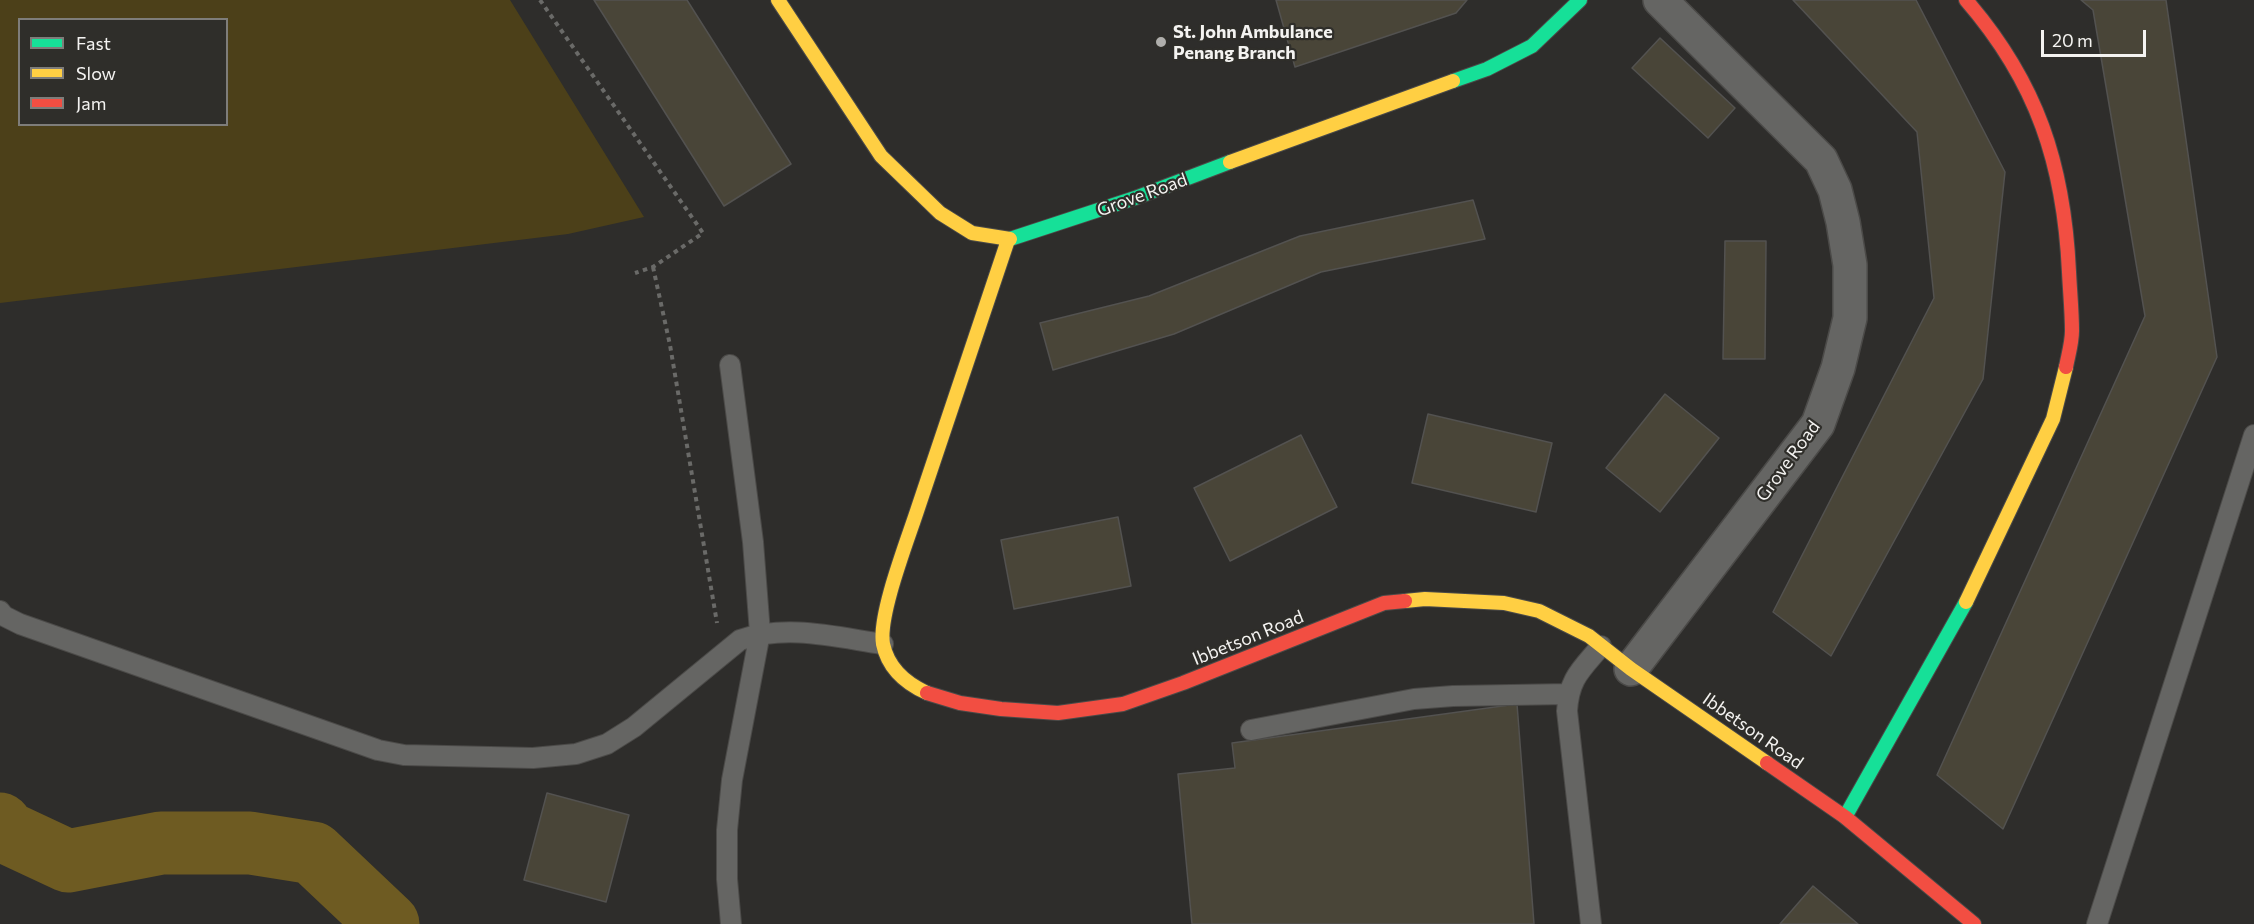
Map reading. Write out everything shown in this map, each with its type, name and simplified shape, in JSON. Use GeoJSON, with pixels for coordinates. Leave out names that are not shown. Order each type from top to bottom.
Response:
{"type":"FeatureCollection","features":[{"type":"Feature","properties":{"kind":"street","name":"Grove Road"},"geometry":{"type":"LineString","coordinates":[[778,0],[881,156],[940,213],[972,233],[1008,240],[1135,198],[1486,69],[1532,46],[1580,0]]}},
{"type":"Feature","properties":{"kind":"street","name":"Grove Road"},"geometry":{"type":"LineString","coordinates":[[1631,669],[1818,424],[1838,368],[1850,318],[1850,264],[1843,222],[1835,190],[1821,160],[1660,0]]}},
{"type":"Feature","properties":{"kind":"street"},"geometry":{"type":"LineString","coordinates":[[1845,817],[1980,576],[2053,419],[2072,333],[2068,252],[2057,171],[2042,122],[2020,77],[1990,28],[1966,0]]}},
{"type":"Feature","properties":{"kind":"street","name":"Ibbetson Road"},"geometry":{"type":"LineString","coordinates":[[1008,240],[897,571],[882,628],[883,644],[888,660],[896,672],[912,686],[936,698],[1001,709],[1058,713],[1123,704],[1384,603],[1425,599],[1504,603],[1539,611],[1564,623],[1601,646],[1845,817],[1974,924]]}},
{"type":"Feature","properties":{"kind":"lane"},"geometry":{"type":"LineString","coordinates":[[730,365],[753,542],[760,633],[732,780],[727,830],[727,879],[731,924]]}},
{"type":"Feature","properties":{"kind":"lane"},"geometry":{"type":"LineString","coordinates":[[2097,924],[2254,435]]}},
{"type":"Feature","properties":{"kind":"lane"},"geometry":{"type":"LineString","coordinates":[[0,611],[4,616],[20,624],[212,693],[378,750],[404,755],[533,758],[576,754],[607,744],[634,727],[740,640],[760,633],[789,631],[883,644]]}},
{"type":"Feature","properties":{"kind":"lane"},"geometry":{"type":"LineString","coordinates":[[1591,924],[1567,711],[1568,694],[1573,680],[1601,646]]}},
{"type":"Feature","properties":{"kind":"lane"},"geometry":{"type":"LineString","coordinates":[[1251,730],[1414,699],[1568,694]]}},
{"type":"Feature","properties":{"kind":"path"},"geometry":{"type":"LineString","coordinates":[[540,0],[703,233],[652,267],[635,273]]}},
{"type":"Feature","properties":{"kind":"path"},"geometry":{"type":"LineString","coordinates":[[652,267],[670,345],[722,654]]}},
{"type":"Feature","properties":{"kind":"shaded area"},"geometry":{"type":"Polygon","coordinates":[[[0,0],[510,0],[644,217],[568,234],[0,303],[0,0]]]}},
{"type":"Feature","properties":{"kind":"building"},"geometry":{"type":"Polygon","coordinates":[[[594,0],[687,0],[791,164],[724,206],[594,0]]]}},
{"type":"Feature","properties":{"kind":"building"},"geometry":{"type":"Polygon","coordinates":[[[1276,0],[1467,0],[1456,13],[1295,67],[1276,0]]]}},
{"type":"Feature","properties":{"kind":"building"},"geometry":{"type":"Polygon","coordinates":[[[1793,0],[1916,0],[2005,172],[1983,379],[1831,656],[1773,612],[1934,298],[1917,132],[1793,0]]]}},
{"type":"Feature","properties":{"kind":"building"},"geometry":{"type":"Polygon","coordinates":[[[2081,0],[2166,0],[2217,357],[2003,829],[1937,775],[2145,316],[2093,10],[2081,0]]]}},
{"type":"Feature","properties":{"kind":"building"},"geometry":{"type":"Polygon","coordinates":[[[1660,38],[1735,108],[1708,138],[1632,68],[1660,38]]]}},
{"type":"Feature","properties":{"kind":"building"},"geometry":{"type":"Polygon","coordinates":[[[1473,200],[1485,239],[1321,272],[1174,334],[1053,370],[1040,323],[1149,296],[1300,236],[1473,200]]]}},
{"type":"Feature","properties":{"kind":"building"},"geometry":{"type":"Polygon","coordinates":[[[1725,241],[1766,241],[1765,359],[1723,359],[1725,241]]]}},
{"type":"Feature","properties":{"kind":"building"},"geometry":{"type":"Polygon","coordinates":[[[1665,394],[1719,438],[1660,512],[1606,468],[1665,394]]]}},
{"type":"Feature","properties":{"kind":"building"},"geometry":{"type":"Polygon","coordinates":[[[1428,414],[1552,443],[1536,512],[1412,483],[1428,414]]]}},
{"type":"Feature","properties":{"kind":"building"},"geometry":{"type":"Polygon","coordinates":[[[1301,435],[1337,507],[1230,561],[1194,488],[1301,435]]]}},
{"type":"Feature","properties":{"kind":"building"},"geometry":{"type":"Polygon","coordinates":[[[1118,517],[1131,586],[1014,609],[1001,540],[1118,517]]]}},
{"type":"Feature","properties":{"kind":"building"},"geometry":{"type":"Polygon","coordinates":[[[1517,704],[1534,924],[1192,924],[1178,774],[1235,768],[1232,743],[1517,704]]]}},
{"type":"Feature","properties":{"kind":"building"},"geometry":{"type":"Polygon","coordinates":[[[547,793],[629,815],[606,902],[524,880],[547,793]]]}},
{"type":"Feature","properties":{"kind":"building"},"geometry":{"type":"Polygon","coordinates":[[[1813,886],[1858,924],[1780,924],[1813,886]]]}},
{"type":"Feature","properties":{"kind":"waterway"},"geometry":{"type":"LineString","coordinates":[[0,824],[6,832],[68,861],[161,843],[250,843],[313,853],[388,924]]}},
{"type":"Feature","properties":{"kind":"traffic: fast"},"geometry":{"type":"LineString","coordinates":[[1453,81],[1487,69],[1532,46],[1580,0]]}},
{"type":"Feature","properties":{"kind":"traffic: fast"},"geometry":{"type":"LineString","coordinates":[[1010,239],[1135,198],[1230,162]]}},
{"type":"Feature","properties":{"kind":"traffic: fast"},"geometry":{"type":"LineString","coordinates":[[1845,817],[1966,602]]}},
{"type":"Feature","properties":{"kind":"traffic: slow"},"geometry":{"type":"LineString","coordinates":[[778,0],[881,156],[940,213],[972,233],[1010,239]]}},
{"type":"Feature","properties":{"kind":"traffic: slow"},"geometry":{"type":"LineString","coordinates":[[1230,162],[1453,81]]}},
{"type":"Feature","properties":{"kind":"traffic: slow"},"geometry":{"type":"LineString","coordinates":[[927,693],[899,674],[885,653],[883,644],[885,615],[901,557],[1008,240]]}},
{"type":"Feature","properties":{"kind":"traffic: slow"},"geometry":{"type":"LineString","coordinates":[[1966,602],[2053,419],[2066,367]]}},
{"type":"Feature","properties":{"kind":"traffic: slow"},"geometry":{"type":"LineString","coordinates":[[1405,601],[1425,599],[1504,603],[1539,611],[1589,636],[1631,669],[1767,763]]}},
{"type":"Feature","properties":{"kind":"traffic: jam"},"geometry":{"type":"LineString","coordinates":[[1966,0],[1991,31],[2011,62],[2042,126],[2053,160],[2061,195],[2069,272],[2072,331],[2066,367]]}},
{"type":"Feature","properties":{"kind":"traffic: jam"},"geometry":{"type":"LineString","coordinates":[[927,693],[960,703],[1001,709],[1058,713],[1123,704],[1183,683],[1384,603],[1405,601]]}},
{"type":"Feature","properties":{"kind":"traffic: jam"},"geometry":{"type":"LineString","coordinates":[[1767,763],[1845,817],[1974,924]]}},
{"type":"Feature","properties":{"kind":"place","name":"St. John Ambulance Penang Branch"},"geometry":{"type":"Point","coordinates":[1161,42]}}]}
